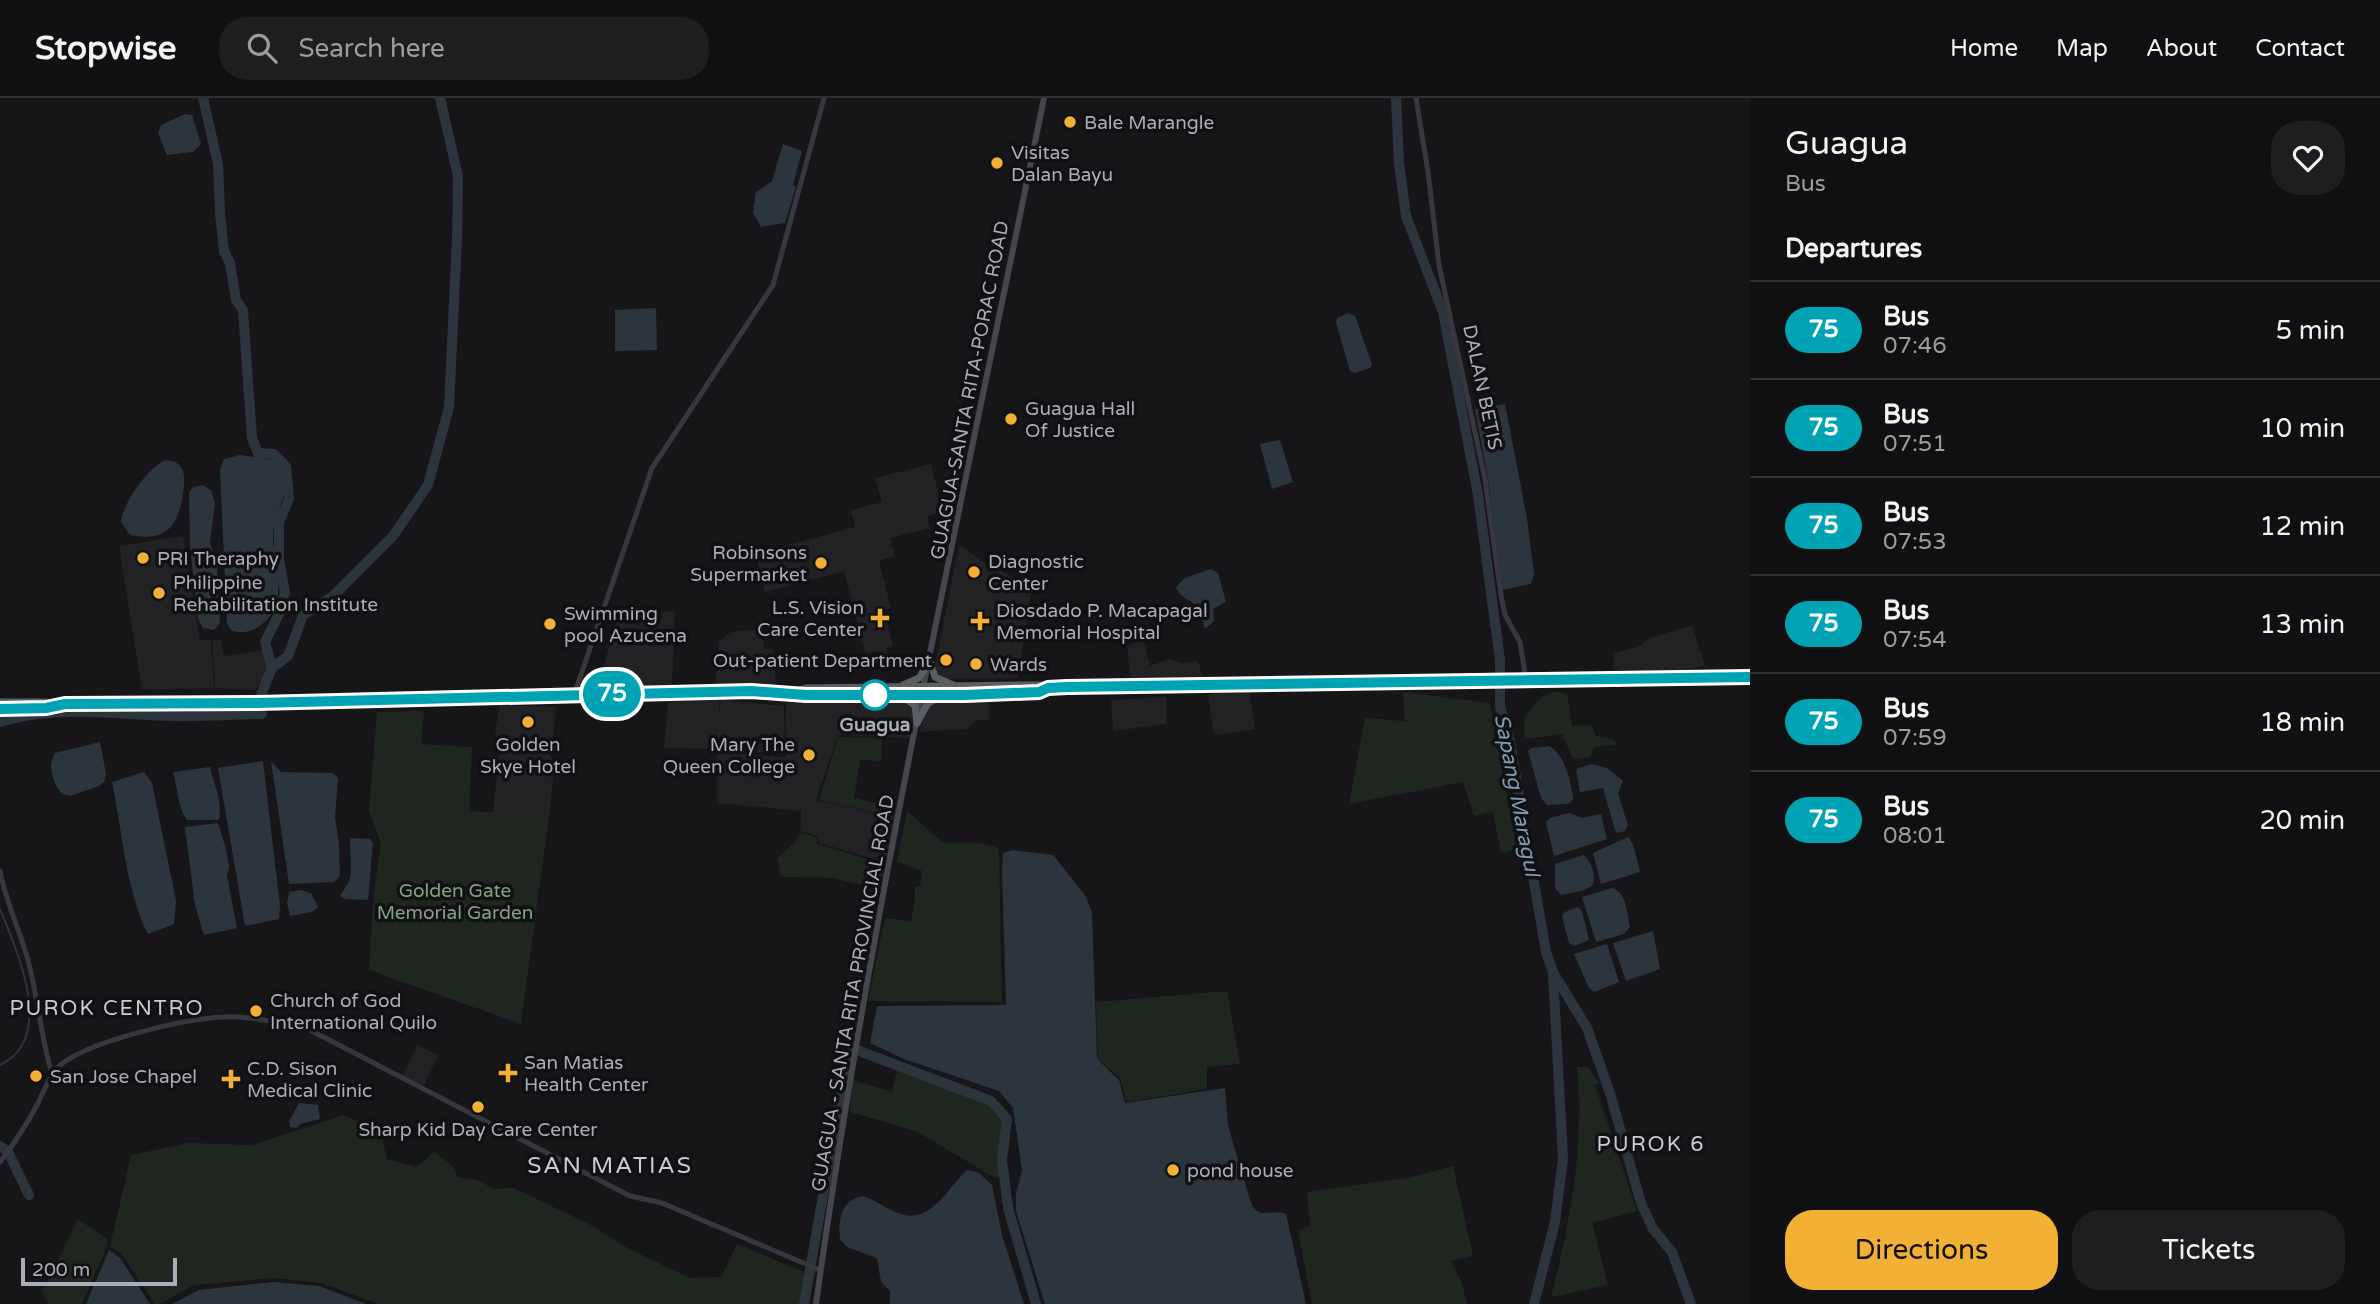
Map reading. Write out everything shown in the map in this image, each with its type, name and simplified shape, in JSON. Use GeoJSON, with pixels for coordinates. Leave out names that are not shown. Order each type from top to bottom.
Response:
{"type":"FeatureCollection","features":[{"type":"Feature","properties":{"kind":"highway"},"geometry":{"type":"LineString","coordinates":[[893,692],[919,678],[930,661]]}},
{"type":"Feature","properties":{"kind":"highway"},"geometry":{"type":"LineString","coordinates":[[930,661],[935,677],[960,691]]}},
{"type":"Feature","properties":{"kind":"highway"},"geometry":{"type":"LineString","coordinates":[[0,709],[46,708],[53,705],[792,692],[806,688],[893,692],[1039,692],[1048,688],[1259,683],[1750,677]]}},
{"type":"Feature","properties":{"kind":"highway"},"geometry":{"type":"LineString","coordinates":[[917,723],[931,700],[960,691]]}},
{"type":"Feature","properties":{"kind":"highway"},"geometry":{"type":"LineString","coordinates":[[893,692],[915,705],[917,723]]}},
{"type":"Feature","properties":{"kind":"highway"},"geometry":{"type":"LineString","coordinates":[[0,702],[46,702],[53,705]]}},
{"type":"Feature","properties":{"kind":"main road","name":"GUAGUA-SANTA RITA-PORAC ROAD"},"geometry":{"type":"LineString","coordinates":[[923,692],[1044,98]]}},
{"type":"Feature","properties":{"kind":"main road","name":"GUAGUA - SANTA RITA PROVINCIAL ROAD"},"geometry":{"type":"LineString","coordinates":[[816,1304],[818,1269],[856,1047],[923,692]]}},
{"type":"Feature","properties":{"kind":"street"},"geometry":{"type":"LineString","coordinates":[[574,695],[652,468],[773,285],[824,98]]}},
{"type":"Feature","properties":{"kind":"street","name":"DALAN BETIS"},"geometry":{"type":"LineString","coordinates":[[1416,98],[1440,272],[1482,458],[1501,596],[1505,615],[1520,642],[1523,680]]}},
{"type":"Feature","properties":{"kind":"street"},"geometry":{"type":"LineString","coordinates":[[0,871],[5,898],[28,961],[52,1074]]}},
{"type":"Feature","properties":{"kind":"street"},"geometry":{"type":"LineString","coordinates":[[0,1162],[52,1074],[66,1061],[147,1030],[225,1016],[308,1029],[630,1196],[662,1203],[818,1269]]}},
{"type":"Feature","properties":{"kind":"shaded area"},"geometry":{"type":"Polygon","coordinates":[[[185,114],[192,115],[201,144],[193,152],[167,155],[158,133],[161,125],[185,114]]]}},
{"type":"Feature","properties":{"kind":"shaded area"},"geometry":{"type":"Polygon","coordinates":[[[783,144],[802,151],[793,185],[796,187],[785,223],[761,227],[753,213],[756,192],[772,181],[783,144]]]}},
{"type":"Feature","properties":{"kind":"shaded area"},"geometry":{"type":"Polygon","coordinates":[[[656,308],[657,350],[615,351],[615,310],[656,308]]]}},
{"type":"Feature","properties":{"kind":"shaded area"},"geometry":{"type":"Polygon","coordinates":[[[1348,313],[1355,316],[1372,364],[1370,368],[1355,373],[1350,371],[1336,323],[1337,318],[1348,313]]]}},
{"type":"Feature","properties":{"kind":"shaded area"},"geometry":{"type":"Polygon","coordinates":[[[1505,404],[1527,518],[1534,575],[1531,584],[1502,590],[1488,479],[1475,409],[1505,404]]]}},
{"type":"Feature","properties":{"kind":"shaded area"},"geometry":{"type":"Polygon","coordinates":[[[1280,440],[1293,482],[1272,489],[1260,444],[1280,440]]]}},
{"type":"Feature","properties":{"kind":"shaded area"},"geometry":{"type":"Polygon","coordinates":[[[240,455],[275,460],[285,475],[285,483],[273,539],[278,578],[277,603],[262,624],[252,630],[240,632],[232,631],[227,624],[220,469],[224,459],[240,455]]]}},
{"type":"Feature","properties":{"kind":"shaded area"},"geometry":{"type":"Polygon","coordinates":[[[166,460],[178,464],[184,473],[178,515],[168,530],[161,534],[142,537],[130,535],[121,522],[126,505],[144,478],[166,460]]]}},
{"type":"Feature","properties":{"kind":"shaded area","name":"Robinsons Supermarket"},"geometry":{"type":"Polygon","coordinates":[[[931,464],[942,508],[955,505],[958,516],[941,520],[938,513],[927,516],[930,528],[890,538],[895,556],[879,561],[891,608],[884,610],[893,646],[886,648],[887,653],[880,655],[878,651],[866,654],[844,571],[765,592],[755,554],[855,527],[851,510],[882,502],[875,478],[931,464]]]}},
{"type":"Feature","properties":{"kind":"shaded area"},"geometry":{"type":"Polygon","coordinates":[[[202,485],[211,490],[215,503],[210,543],[217,567],[220,623],[214,630],[203,628],[198,619],[190,546],[189,493],[193,487],[202,485]]]}},
{"type":"Feature","properties":{"kind":"shaded area","name":"Philippine Rehabilitation Institute"},"geometry":{"type":"Polygon","coordinates":[[[183,536],[200,640],[211,639],[214,688],[142,690],[119,546],[183,536]]]}},
{"type":"Feature","properties":{"kind":"shaded area"},"geometry":{"type":"Polygon","coordinates":[[[959,545],[987,564],[1032,586],[1018,678],[944,679],[939,678],[934,671],[959,545]]]}},
{"type":"Feature","properties":{"kind":"shaded area"},"geometry":{"type":"Polygon","coordinates":[[[1211,569],[1218,573],[1226,602],[1213,609],[1214,621],[1205,629],[1198,609],[1181,595],[1176,587],[1185,578],[1211,569]]]}},
{"type":"Feature","properties":{"kind":"shaded area"},"geometry":{"type":"Polygon","coordinates":[[[663,611],[675,612],[672,685],[598,687],[616,622],[639,625],[644,619],[661,621],[663,611]]]}},
{"type":"Feature","properties":{"kind":"shaded area"},"geometry":{"type":"Polygon","coordinates":[[[1692,625],[1705,666],[1679,670],[1614,670],[1613,653],[1638,647],[1650,638],[1692,625]]]}},
{"type":"Feature","properties":{"kind":"shaded area"},"geometry":{"type":"Polygon","coordinates":[[[762,629],[764,649],[773,649],[776,686],[715,687],[719,641],[731,632],[762,629]]]}},
{"type":"Feature","properties":{"kind":"shaded area"},"geometry":{"type":"Polygon","coordinates":[[[1143,639],[1150,666],[1169,659],[1183,663],[1198,661],[1204,682],[1131,683],[1127,646],[1143,639]]]}},
{"type":"Feature","properties":{"kind":"shaded area"},"geometry":{"type":"Polygon","coordinates":[[[212,640],[221,640],[224,656],[265,650],[267,676],[255,690],[215,688],[212,640]]]}},
{"type":"Feature","properties":{"kind":"shaded area"},"geometry":{"type":"Polygon","coordinates":[[[1249,689],[1255,729],[1214,735],[1208,695],[1249,689]]]}},
{"type":"Feature","properties":{"kind":"shaded area"},"geometry":{"type":"Polygon","coordinates":[[[1166,697],[1167,724],[1113,731],[1111,700],[1166,697]]]}},
{"type":"Feature","properties":{"kind":"shaded area","name":"Mary The Queen College"},"geometry":{"type":"Polygon","coordinates":[[[904,699],[914,709],[910,738],[838,735],[816,800],[895,818],[888,863],[819,843],[817,836],[800,831],[801,811],[717,803],[717,751],[786,758],[786,703],[904,699]]]}},
{"type":"Feature","properties":{"kind":"shaded area"},"geometry":{"type":"Polygon","coordinates":[[[941,699],[989,700],[989,720],[976,720],[966,729],[920,732],[929,705],[941,699]]]}},
{"type":"Feature","properties":{"kind":"shaded area"},"geometry":{"type":"Polygon","coordinates":[[[719,700],[719,715],[721,700],[784,706],[785,754],[714,749],[717,723],[712,749],[664,748],[668,702],[719,700]]]}},
{"type":"Feature","properties":{"kind":"shaded area"},"geometry":{"type":"Polygon","coordinates":[[[500,705],[556,707],[551,757],[555,763],[549,816],[493,813],[499,755],[495,731],[500,705]]]}},
{"type":"Feature","properties":{"kind":"shaded area"},"geometry":{"type":"Polygon","coordinates":[[[100,742],[106,774],[104,782],[70,796],[62,794],[52,774],[51,763],[55,753],[100,742]]]}},
{"type":"Feature","properties":{"kind":"shaded area"},"geometry":{"type":"Polygon","coordinates":[[[1549,746],[1559,755],[1566,769],[1573,799],[1568,804],[1547,805],[1541,798],[1528,751],[1531,748],[1549,746]]]}},
{"type":"Feature","properties":{"kind":"shaded area"},"geometry":{"type":"Polygon","coordinates":[[[263,761],[280,906],[279,919],[245,926],[218,768],[263,761]]]}},
{"type":"Feature","properties":{"kind":"shaded area"},"geometry":{"type":"Polygon","coordinates":[[[271,761],[281,772],[333,773],[338,778],[335,818],[340,876],[334,882],[289,884],[271,761]]]}},
{"type":"Feature","properties":{"kind":"shaded area"},"geometry":{"type":"Polygon","coordinates":[[[1592,764],[1607,768],[1623,781],[1618,794],[1628,825],[1625,831],[1617,833],[1615,830],[1603,788],[1580,792],[1576,769],[1592,764]]]}},
{"type":"Feature","properties":{"kind":"shaded area"},"geometry":{"type":"Polygon","coordinates":[[[210,767],[219,800],[219,820],[187,820],[179,803],[173,772],[210,767]]]}},
{"type":"Feature","properties":{"kind":"shaded area"},"geometry":{"type":"Polygon","coordinates":[[[144,772],[152,783],[176,901],[174,924],[148,934],[134,899],[112,782],[144,772]]]}},
{"type":"Feature","properties":{"kind":"shaded area"},"geometry":{"type":"Polygon","coordinates":[[[1569,813],[1582,818],[1601,814],[1607,839],[1554,856],[1546,822],[1550,818],[1569,813]]]}},
{"type":"Feature","properties":{"kind":"shaded area"},"geometry":{"type":"Polygon","coordinates":[[[218,823],[226,849],[229,867],[227,876],[237,928],[204,935],[195,905],[185,827],[218,823]]]}},
{"type":"Feature","properties":{"kind":"shaded area"},"geometry":{"type":"Polygon","coordinates":[[[1628,837],[1634,848],[1640,872],[1601,884],[1593,853],[1628,837]]]}},
{"type":"Feature","properties":{"kind":"shaded area"},"geometry":{"type":"Polygon","coordinates":[[[350,838],[370,839],[373,843],[368,900],[345,899],[340,896],[351,873],[350,838]]]}},
{"type":"Feature","properties":{"kind":"shaded area"},"geometry":{"type":"Polygon","coordinates":[[[1012,850],[1053,855],[1085,895],[1092,912],[1097,1059],[1119,1080],[1125,1103],[1225,1088],[1228,1126],[1251,1203],[1262,1213],[1286,1214],[1306,1304],[1045,1304],[1016,1211],[1016,1193],[1022,1171],[1013,1108],[999,1091],[904,1059],[870,1043],[877,1006],[1006,1005],[1002,870],[1003,853],[1012,850]]]}},
{"type":"Feature","properties":{"kind":"shaded area"},"geometry":{"type":"Polygon","coordinates":[[[1583,855],[1592,868],[1593,885],[1582,891],[1561,895],[1555,888],[1555,864],[1583,855]]]}},
{"type":"Feature","properties":{"kind":"shaded area"},"geometry":{"type":"Polygon","coordinates":[[[1612,888],[1621,894],[1630,927],[1624,934],[1596,942],[1582,897],[1612,888]]]}},
{"type":"Feature","properties":{"kind":"shaded area"},"geometry":{"type":"Polygon","coordinates":[[[300,890],[311,893],[318,907],[312,912],[290,916],[287,903],[289,892],[300,890]]]}},
{"type":"Feature","properties":{"kind":"shaded area"},"geometry":{"type":"Polygon","coordinates":[[[1578,907],[1582,911],[1589,940],[1574,946],[1569,943],[1562,916],[1578,907]]]}},
{"type":"Feature","properties":{"kind":"shaded area"},"geometry":{"type":"Polygon","coordinates":[[[1653,931],[1660,969],[1626,981],[1613,943],[1653,931]]]}},
{"type":"Feature","properties":{"kind":"shaded area"},"geometry":{"type":"Polygon","coordinates":[[[1607,944],[1619,982],[1594,992],[1589,988],[1574,954],[1607,944]]]}},
{"type":"Feature","properties":{"kind":"shaded area"},"geometry":{"type":"Polygon","coordinates":[[[417,1045],[438,1055],[424,1086],[403,1076],[417,1045]]]}},
{"type":"Feature","properties":{"kind":"shaded area"},"geometry":{"type":"Polygon","coordinates":[[[299,1103],[318,1105],[320,1119],[300,1124],[297,1128],[290,1127],[289,1121],[299,1103]]]}},
{"type":"Feature","properties":{"kind":"shaded area"},"geometry":{"type":"Polygon","coordinates":[[[967,1170],[979,1173],[992,1185],[1002,1235],[1024,1304],[890,1304],[890,1291],[881,1282],[877,1258],[847,1247],[840,1239],[842,1212],[850,1202],[863,1196],[900,1214],[924,1213],[940,1200],[967,1170]]]}},
{"type":"Feature","properties":{"kind":"shaded area"},"geometry":{"type":"Polygon","coordinates":[[[109,1250],[120,1258],[150,1304],[86,1304],[109,1250]]]}},
{"type":"Feature","properties":{"kind":"shaded area"},"geometry":{"type":"Polygon","coordinates":[[[273,1282],[319,1286],[366,1304],[172,1304],[199,1290],[273,1282]]]}},
{"type":"Feature","properties":{"kind":"green space"},"geometry":{"type":"Polygon","coordinates":[[[1554,691],[1567,694],[1572,726],[1592,725],[1596,736],[1612,739],[1617,744],[1594,747],[1590,757],[1573,759],[1562,734],[1525,739],[1524,716],[1542,697],[1554,691]]]}},
{"type":"Feature","properties":{"kind":"green space"},"geometry":{"type":"Polygon","coordinates":[[[1403,692],[1490,703],[1517,849],[1501,853],[1493,812],[1474,816],[1463,782],[1349,804],[1365,718],[1405,721],[1403,692]]]}},
{"type":"Feature","properties":{"kind":"green space","name":"Golden Gate Memorial Garden"},"geometry":{"type":"Polygon","coordinates":[[[424,711],[421,744],[472,747],[469,811],[549,816],[521,1024],[369,970],[373,900],[381,843],[369,811],[377,712],[424,711]]]}},
{"type":"Feature","properties":{"kind":"green space"},"geometry":{"type":"Polygon","coordinates":[[[838,737],[882,738],[881,761],[860,760],[854,798],[899,808],[897,818],[819,800],[838,737]]]}},
{"type":"Feature","properties":{"kind":"green space"},"geometry":{"type":"Polygon","coordinates":[[[907,811],[942,842],[978,843],[999,849],[1002,1002],[868,1001],[885,918],[911,921],[915,886],[920,887],[922,871],[897,862],[907,811]]]}},
{"type":"Feature","properties":{"kind":"green space"},"geometry":{"type":"Polygon","coordinates":[[[800,832],[817,838],[817,844],[887,865],[882,889],[832,878],[781,877],[777,859],[796,841],[800,832]]]}},
{"type":"Feature","properties":{"kind":"green space"},"geometry":{"type":"Polygon","coordinates":[[[1227,991],[1240,1064],[1207,1067],[1207,1089],[1126,1102],[1120,1078],[1098,1060],[1096,1002],[1227,991]]]}},
{"type":"Feature","properties":{"kind":"green space"},"geometry":{"type":"Polygon","coordinates":[[[1577,1067],[1588,1067],[1599,1083],[1595,1085],[1637,1211],[1592,1223],[1608,1285],[1551,1297],[1574,1183],[1579,1125],[1577,1067]]]}},
{"type":"Feature","properties":{"kind":"green space"},"geometry":{"type":"Polygon","coordinates":[[[897,1070],[989,1102],[1006,1120],[1001,1177],[995,1178],[916,1131],[850,1112],[853,1080],[892,1092],[897,1070]]]}},
{"type":"Feature","properties":{"kind":"green space"},"geometry":{"type":"Polygon","coordinates":[[[344,1115],[384,1133],[387,1159],[417,1167],[434,1152],[452,1165],[458,1177],[478,1180],[494,1189],[514,1188],[690,1278],[721,1277],[737,1244],[804,1272],[800,1304],[378,1304],[322,1283],[275,1278],[194,1285],[160,1304],[155,1304],[121,1253],[110,1247],[131,1155],[189,1143],[252,1145],[344,1115]]]}},
{"type":"Feature","properties":{"kind":"green space"},"geometry":{"type":"Polygon","coordinates":[[[1453,1166],[1473,1256],[1451,1261],[1462,1283],[1467,1304],[1312,1304],[1298,1230],[1310,1226],[1307,1192],[1412,1177],[1453,1166]]]}},
{"type":"Feature","properties":{"kind":"green space"},"geometry":{"type":"Polygon","coordinates":[[[78,1219],[107,1239],[107,1246],[82,1304],[49,1304],[41,1290],[46,1285],[78,1219]]]}},
{"type":"Feature","properties":{"kind":"waterway"},"geometry":{"type":"LineString","coordinates":[[203,98],[218,164],[224,251],[230,263],[236,300],[243,310],[252,438],[258,453],[274,454],[286,467],[289,499],[279,522],[279,560],[285,592],[281,610],[265,642],[272,668]]}},
{"type":"Feature","properties":{"kind":"waterway"},"geometry":{"type":"LineString","coordinates":[[261,695],[272,668],[288,656],[303,615],[332,597],[393,536],[428,485],[449,407],[457,239],[458,176],[440,98]]}},
{"type":"Feature","properties":{"kind":"waterway","name":"Sapang Maragul"},"geometry":{"type":"LineString","coordinates":[[1396,98],[1399,163],[1406,216],[1443,312],[1478,495],[1500,660],[1500,707],[1509,736],[1546,952],[1553,972],[1587,1028],[1610,1093],[1641,1203],[1653,1229],[1672,1252],[1691,1304]]}},
{"type":"Feature","properties":{"kind":"waterway"},"geometry":{"type":"LineString","coordinates":[[0,722],[43,713],[65,712],[187,716],[262,714]]}},
{"type":"Feature","properties":{"kind":"waterway"},"geometry":{"type":"LineString","coordinates":[[0,909],[22,970],[30,1015],[26,1035],[17,1052],[0,1065]]}},
{"type":"Feature","properties":{"kind":"waterway"},"geometry":{"type":"LineString","coordinates":[[1534,1304],[1555,1222],[1563,1159],[1553,973]]}},
{"type":"Feature","properties":{"kind":"waterway"},"geometry":{"type":"LineString","coordinates":[[804,1304],[849,1047],[991,1101],[1007,1119],[1002,1160],[1008,1208],[1036,1304]]}},
{"type":"Feature","properties":{"kind":"waterway"},"geometry":{"type":"LineString","coordinates":[[0,1146],[8,1152],[29,1195]]}},
{"type":"Feature","properties":{"kind":"bus line","name":"75"},"geometry":{"type":"LineString","coordinates":[[0,709],[46,708],[65,704],[257,703],[513,695],[751,691],[806,695],[922,696],[1017,694],[1067,687],[1750,677]]}},
{"type":"Feature","properties":{"kind":"place","name":"Bale Marangle"},"geometry":{"type":"Point","coordinates":[1070,122]}},
{"type":"Feature","properties":{"kind":"place","name":"Visitas Dalan Bayu"},"geometry":{"type":"Point","coordinates":[997,163]}},
{"type":"Feature","properties":{"kind":"place","name":"Guagua Hall Of Justice"},"geometry":{"type":"Point","coordinates":[1011,419]}},
{"type":"Feature","properties":{"kind":"place","name":"PRI Theraphy"},"geometry":{"type":"Point","coordinates":[143,558]}},
{"type":"Feature","properties":{"kind":"place","name":"Robinsons Supermarket"},"geometry":{"type":"Point","coordinates":[821,563]}},
{"type":"Feature","properties":{"kind":"place","name":"Diagnostic Center"},"geometry":{"type":"Point","coordinates":[974,572]}},
{"type":"Feature","properties":{"kind":"place","name":"Philippine Rehabilitation Institute"},"geometry":{"type":"Point","coordinates":[159,593]}},
{"type":"Feature","properties":{"kind":"place","name":"L.S. Vision Care Center"},"geometry":{"type":"Point","coordinates":[880,618]}},
{"type":"Feature","properties":{"kind":"place","name":"Diosdado P. Macapagal Memorial Hospital"},"geometry":{"type":"Point","coordinates":[980,621]}},
{"type":"Feature","properties":{"kind":"place","name":"Swimming pool Azucena"},"geometry":{"type":"Point","coordinates":[550,624]}},
{"type":"Feature","properties":{"kind":"place","name":"Out-patient Department"},"geometry":{"type":"Point","coordinates":[946,660]}},
{"type":"Feature","properties":{"kind":"place","name":"Wards"},"geometry":{"type":"Point","coordinates":[976,664]}},
{"type":"Feature","properties":{"kind":"place","name":"Guagua"},"geometry":{"type":"Point","coordinates":[875,695]}},
{"type":"Feature","properties":{"kind":"place","name":"Golden Skye Hotel"},"geometry":{"type":"Point","coordinates":[528,722]}},
{"type":"Feature","properties":{"kind":"place","name":"Mary The Queen College"},"geometry":{"type":"Point","coordinates":[809,755]}},
{"type":"Feature","properties":{"kind":"place","name":"Church of God International Quilo"},"geometry":{"type":"Point","coordinates":[256,1011]}},
{"type":"Feature","properties":{"kind":"place","name":"San Matias Health Center"},"geometry":{"type":"Point","coordinates":[508,1073]}},
{"type":"Feature","properties":{"kind":"place","name":"San Jose Chapel"},"geometry":{"type":"Point","coordinates":[36,1076]}},
{"type":"Feature","properties":{"kind":"place","name":"C.D. Sison Medical Clinic"},"geometry":{"type":"Point","coordinates":[231,1079]}},
{"type":"Feature","properties":{"kind":"place","name":"Sharp Kid Day Care Center"},"geometry":{"type":"Point","coordinates":[478,1107]}},
{"type":"Feature","properties":{"kind":"place","name":"pond house"},"geometry":{"type":"Point","coordinates":[1173,1170]}},
{"type":"Feature","properties":{"kind":"district","name":"PUROK CENTRO"},"geometry":{"type":"Point","coordinates":[107,1008]}},
{"type":"Feature","properties":{"kind":"district","name":"PUROK 6"},"geometry":{"type":"Point","coordinates":[1651,1144]}},
{"type":"Feature","properties":{"kind":"district","name":"SAN MATIAS"},"geometry":{"type":"Point","coordinates":[610,1165]}}]}
